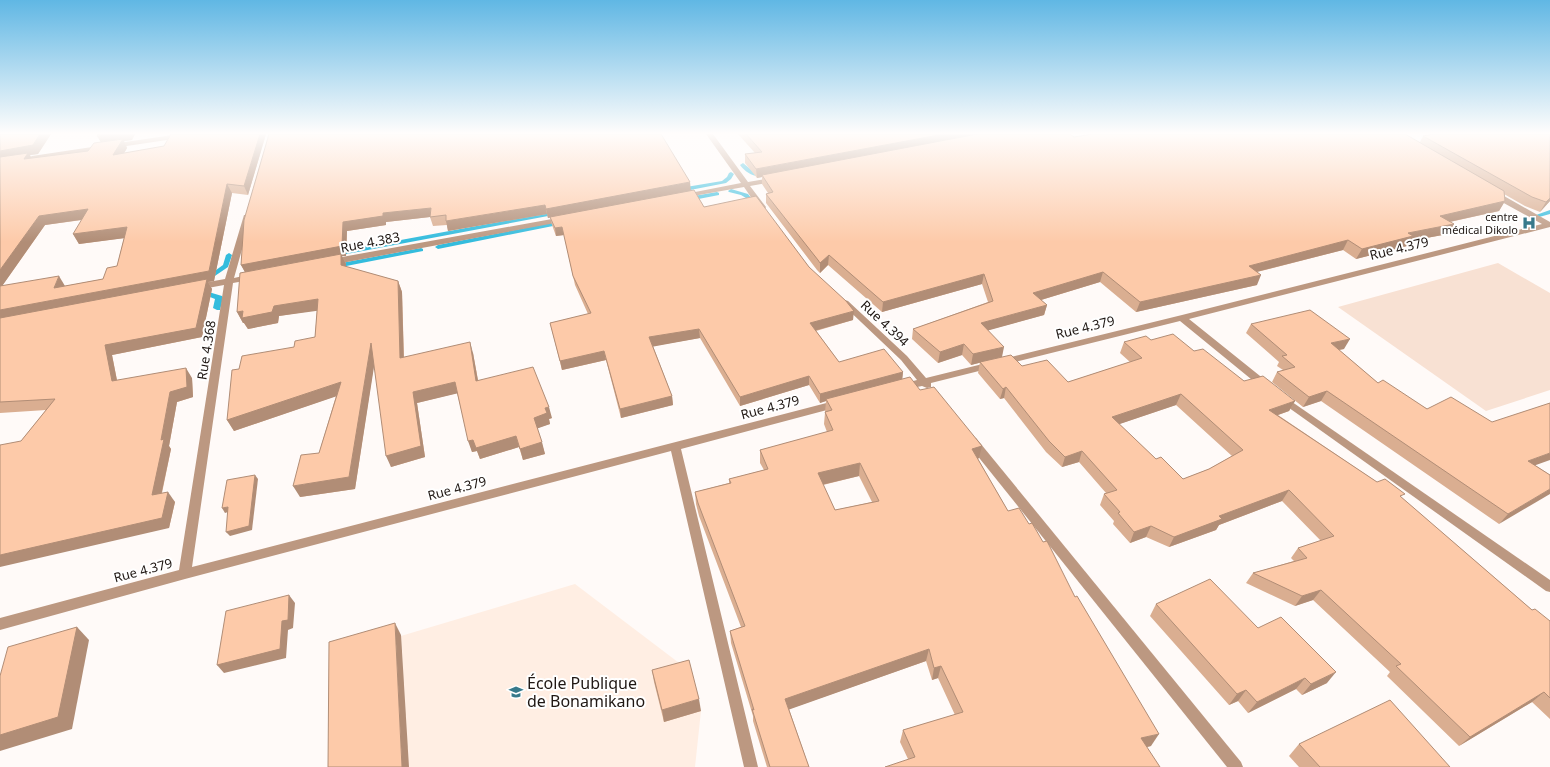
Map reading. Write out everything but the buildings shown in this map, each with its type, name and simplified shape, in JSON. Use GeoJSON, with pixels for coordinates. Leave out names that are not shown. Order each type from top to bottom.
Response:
{"type":"FeatureCollection","features":[{"type":"Feature","properties":{"kind":"street"},"geometry":{"type":"LineString","coordinates":[[734,170],[769,217]]}},
{"type":"Feature","properties":{"kind":"street"},"geometry":{"type":"LineString","coordinates":[[675,198],[782,178]]}},
{"type":"Feature","properties":{"kind":"street"},"geometry":{"type":"LineString","coordinates":[[1488,190],[1550,225]]}},
{"type":"Feature","properties":{"kind":"street","name":"Rue 4.368"},"geometry":{"type":"LineString","coordinates":[[185,574],[229,281],[250,208]]}},
{"type":"Feature","properties":{"kind":"street","name":"Rue 4.383"},"geometry":{"type":"LineString","coordinates":[[323,264],[573,217]]}},
{"type":"Feature","properties":{"kind":"street","name":"Rue 4.379"},"geometry":{"type":"LineString","coordinates":[[894,389],[1550,225]]}},
{"type":"Feature","properties":{"kind":"street"},"geometry":{"type":"LineString","coordinates":[[191,288],[261,275]]}},
{"type":"Feature","properties":{"kind":"street","name":"Rue 4.394"},"geometry":{"type":"LineString","coordinates":[[836,294],[904,358],[934,393]]}},
{"type":"Feature","properties":{"kind":"street"},"geometry":{"type":"LineString","coordinates":[[1182,318],[1300,412],[1550,588]]}},
{"type":"Feature","properties":{"kind":"street","name":"Rue 4.379"},"geometry":{"type":"LineString","coordinates":[[0,624],[185,574],[848,401]]}},
{"type":"Feature","properties":{"kind":"street"},"geometry":{"type":"LineString","coordinates":[[963,430],[1236,767]]}},
{"type":"Feature","properties":{"kind":"street"},"geometry":{"type":"LineString","coordinates":[[675,446],[751,767]]}},
{"type":"Feature","properties":{"kind":"shaded area"},"geometry":{"type":"Polygon","coordinates":[[[1498,263],[1550,293],[1550,390],[1486,411],[1338,307],[1498,263]]]}},
{"type":"Feature","properties":{"kind":"shaded area","name":"École Publique de Bonamikano"},"geometry":{"type":"Polygon","coordinates":[[[575,584],[691,672],[701,711],[695,767],[337,767],[337,655],[575,584]]]}},
{"type":"Feature","properties":{"kind":"waterway"},"geometry":{"type":"LineString","coordinates":[[747,170],[752,173],[764,174]]}},
{"type":"Feature","properties":{"kind":"waterway"},"geometry":{"type":"LineString","coordinates":[[680,190],[724,182],[731,174]]}},
{"type":"Feature","properties":{"kind":"waterway"},"geometry":{"type":"LineString","coordinates":[[731,191],[746,195],[752,203]]}},
{"type":"Feature","properties":{"kind":"waterway"},"geometry":{"type":"LineString","coordinates":[[688,199],[717,194]]}},
{"type":"Feature","properties":{"kind":"waterway"},"geometry":{"type":"LineString","coordinates":[[1539,215],[1550,212]]}},
{"type":"Feature","properties":{"kind":"waterway"},"geometry":{"type":"LineString","coordinates":[[336,254],[546,215]]}},
{"type":"Feature","properties":{"kind":"waterway"},"geometry":{"type":"LineString","coordinates":[[438,247],[561,223]]}},
{"type":"Feature","properties":{"kind":"waterway"},"geometry":{"type":"LineString","coordinates":[[336,266],[421,250]]}},
{"type":"Feature","properties":{"kind":"waterway"},"geometry":{"type":"LineString","coordinates":[[207,279],[226,266],[229,255]]}},
{"type":"Feature","properties":{"kind":"waterway"},"geometry":{"type":"LineString","coordinates":[[202,292],[219,298],[217,308]]}},
{"type":"Feature","properties":{"kind":"place","name":"centre médical Dikolo"},"geometry":{"type":"Point","coordinates":[1529,223]}},
{"type":"Feature","properties":{"kind":"place","name":"École Publique de Bonamikano"},"geometry":{"type":"Point","coordinates":[516,692]}}]}
